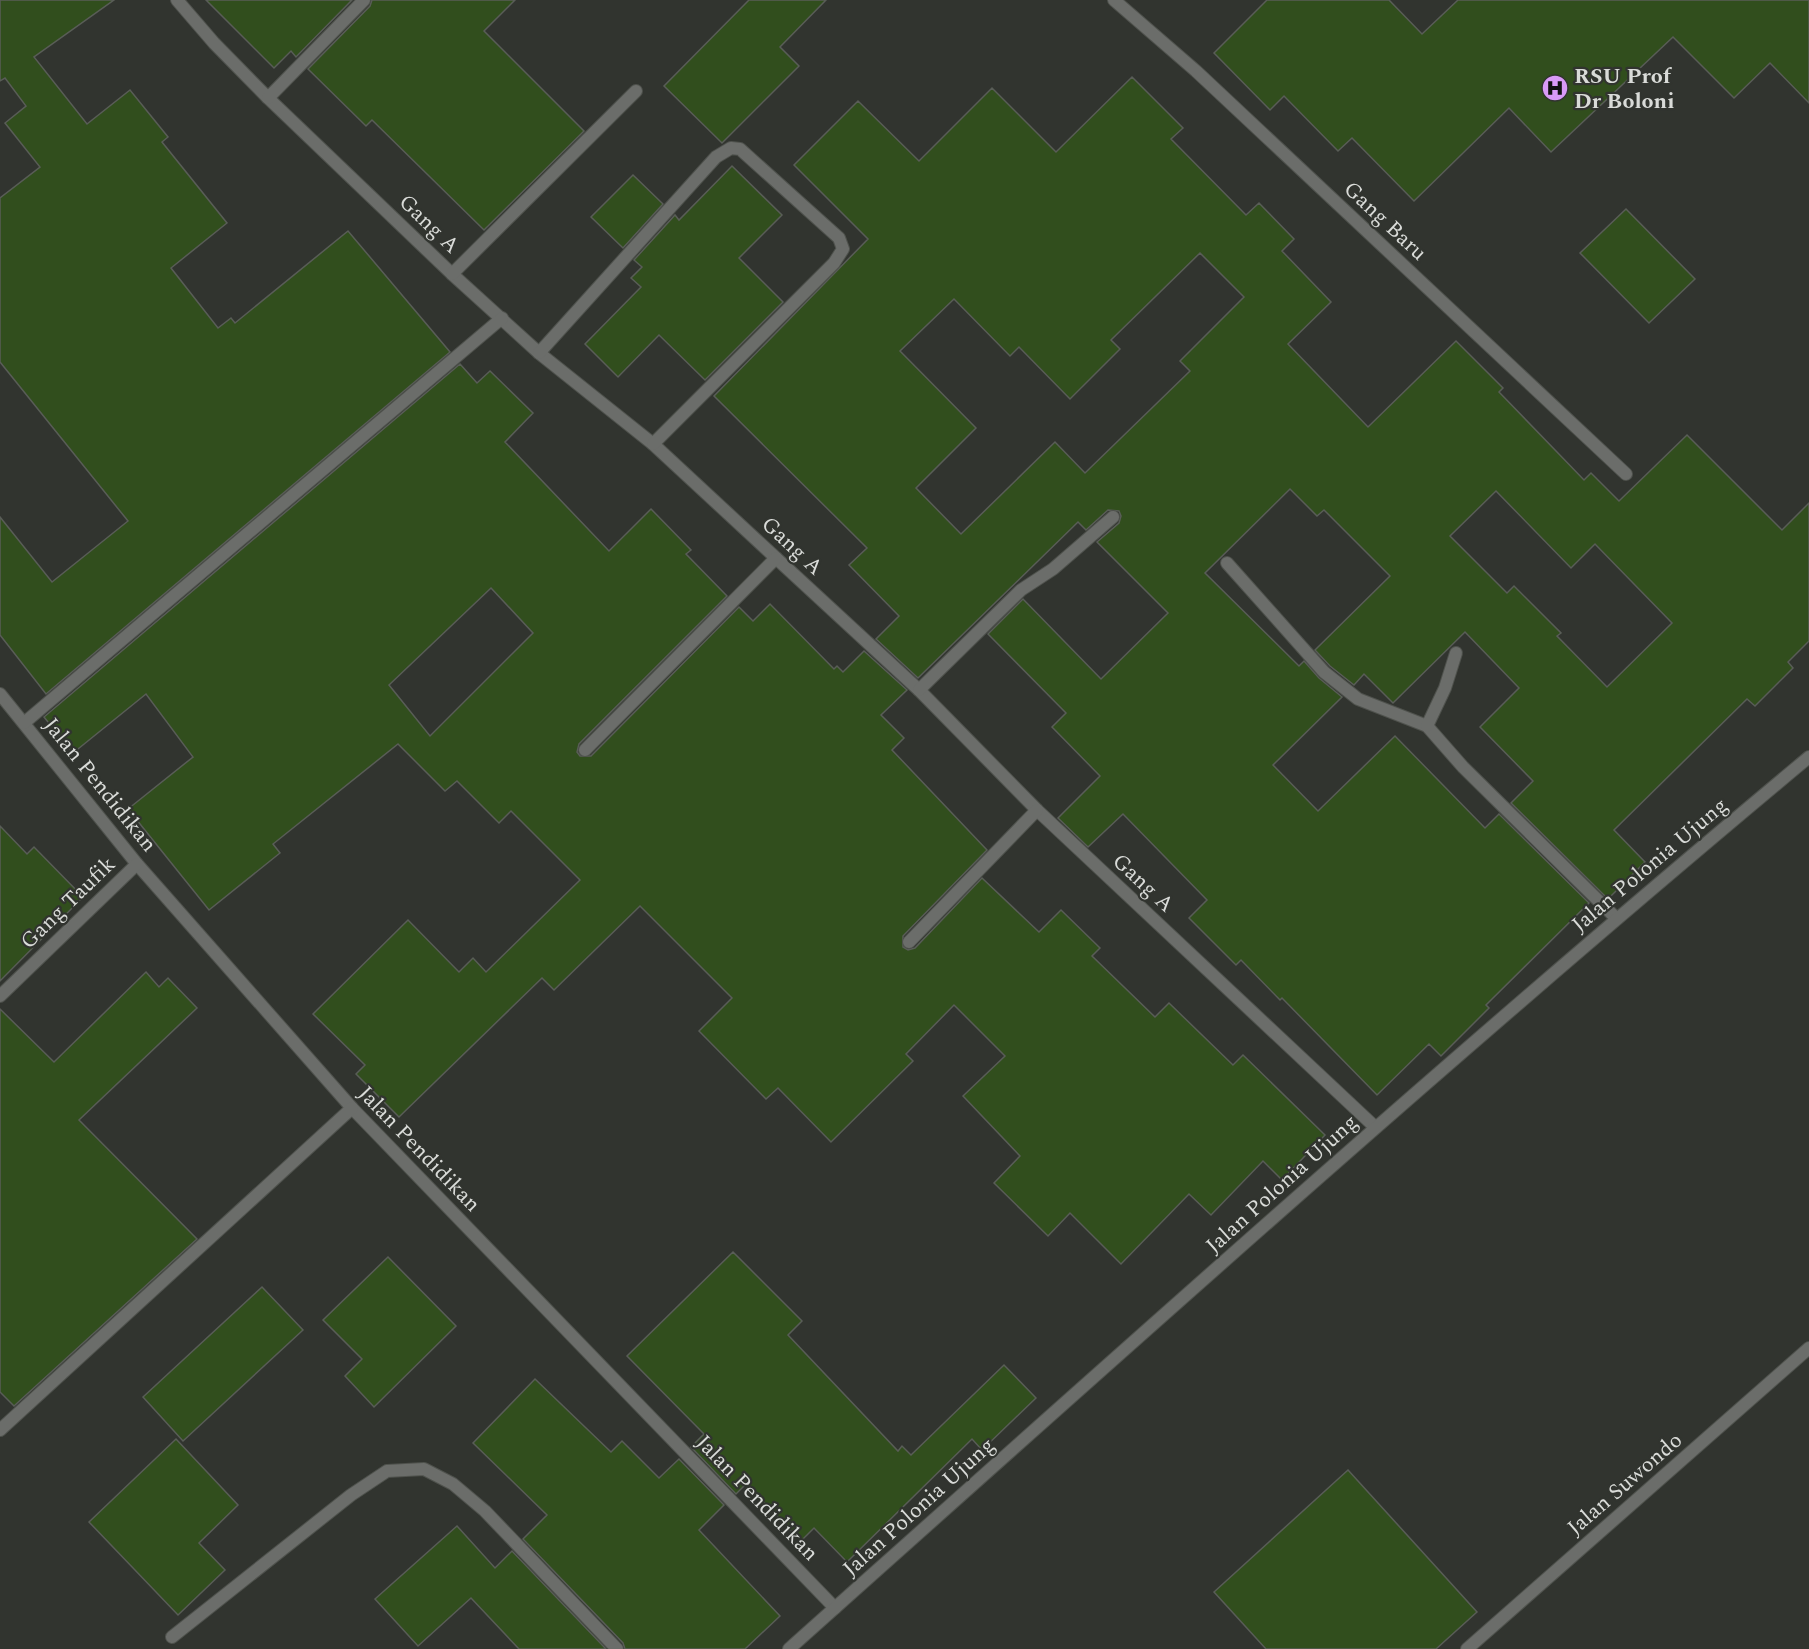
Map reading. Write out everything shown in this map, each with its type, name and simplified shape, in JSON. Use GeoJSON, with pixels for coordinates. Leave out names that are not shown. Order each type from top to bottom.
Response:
{"type":"FeatureCollection","features":[{"type":"Feature","properties":{"kind":"street","name":"Gang A"},"geometry":{"type":"LineString","coordinates":[[177,0],[268,98],[452,274],[539,354],[653,444],[919,690],[1037,810],[1375,1128]]}},
{"type":"Feature","properties":{"kind":"street"},"geometry":{"type":"LineString","coordinates":[[268,98],[364,0]]}},
{"type":"Feature","properties":{"kind":"street","name":"Gang Baru"},"geometry":{"type":"LineString","coordinates":[[1114,0],[1196,71],[1626,474]]}},
{"type":"Feature","properties":{"kind":"street"},"geometry":{"type":"LineString","coordinates":[[452,274],[636,91]]}},
{"type":"Feature","properties":{"kind":"street"},"geometry":{"type":"LineString","coordinates":[[539,354],[716,157],[731,148],[740,149],[839,238],[843,249],[834,263],[653,444]]}},
{"type":"Feature","properties":{"kind":"street"},"geometry":{"type":"LineString","coordinates":[[24,723],[502,318]]}},
{"type":"Feature","properties":{"kind":"street"},"geometry":{"type":"LineString","coordinates":[[919,690],[1021,590],[1053,569],[1113,517]]}},
{"type":"Feature","properties":{"kind":"street"},"geometry":{"type":"LineString","coordinates":[[585,750],[776,558]]}},
{"type":"Feature","properties":{"kind":"street"},"geometry":{"type":"LineString","coordinates":[[1227,563],[1324,672],[1340,686],[1375,708],[1427,726],[1463,767],[1616,918]]}},
{"type":"Feature","properties":{"kind":"street"},"geometry":{"type":"LineString","coordinates":[[1427,726],[1456,653]]}},
{"type":"Feature","properties":{"kind":"street","name":"Jalan Pendidikan"},"geometry":{"type":"LineString","coordinates":[[0,694],[137,864],[352,1108],[836,1608]]}},
{"type":"Feature","properties":{"kind":"street","name":"Jalan Polonia Ujung"},"geometry":{"type":"LineString","coordinates":[[789,1649],[1375,1128],[1616,918],[1809,757]]}},
{"type":"Feature","properties":{"kind":"street"},"geometry":{"type":"LineString","coordinates":[[909,942],[1037,810]]}},
{"type":"Feature","properties":{"kind":"street","name":"Gang Taufik"},"geometry":{"type":"LineString","coordinates":[[0,996],[137,864]]}},
{"type":"Feature","properties":{"kind":"street"},"geometry":{"type":"LineString","coordinates":[[0,1430],[352,1108]]}},
{"type":"Feature","properties":{"kind":"street","name":"Jalan Suwondo"},"geometry":{"type":"LineString","coordinates":[[1467,1649],[1809,1348]]}},
{"type":"Feature","properties":{"kind":"street"},"geometry":{"type":"LineString","coordinates":[[172,1637],[351,1495],[387,1471],[424,1469],[453,1484],[485,1511],[616,1649]]}},
{"type":"Feature","properties":{"kind":"building"},"geometry":{"type":"Polygon","coordinates":[[[0,0],[114,0],[34,57],[87,124],[130,90],[168,137],[162,142],[227,223],[171,268],[218,328],[231,318],[235,323],[348,231],[450,352],[46,694],[0,635],[0,517],[52,582],[128,521],[0,362],[0,198],[40,167],[5,123],[26,106],[5,78],[0,81],[0,0]]]}},
{"type":"Feature","properties":{"kind":"building"},"geometry":{"type":"Polygon","coordinates":[[[206,0],[352,0],[296,57],[291,51],[274,68],[206,0]]]}},
{"type":"Feature","properties":{"kind":"building"},"geometry":{"type":"Polygon","coordinates":[[[372,0],[515,0],[484,31],[584,131],[484,230],[372,120],[366,126],[308,69],[370,6],[372,0]]]}},
{"type":"Feature","properties":{"kind":"building"},"geometry":{"type":"Polygon","coordinates":[[[749,0],[826,0],[780,47],[799,66],[722,143],[664,86],[749,0]]]}},
{"type":"Feature","properties":{"kind":"building"},"geometry":{"type":"Polygon","coordinates":[[[1267,0],[1389,0],[1422,34],[1458,0],[1809,0],[1809,103],[1770,63],[1734,98],[1673,37],[1551,152],[1509,108],[1414,201],[1352,138],[1338,151],[1284,96],[1270,110],[1214,53],[1267,0]]]}},
{"type":"Feature","properties":{"kind":"building"},"geometry":{"type":"Polygon","coordinates":[[[1132,77],[1183,128],[1171,139],[1246,215],[1259,203],[1294,239],[1282,251],[1331,302],[1288,344],[1368,427],[1456,341],[1503,388],[1499,392],[1584,480],[1591,473],[1619,501],[1687,435],[1782,530],[1809,503],[1809,641],[1788,662],[1793,668],[1755,706],[1747,699],[1614,830],[1645,862],[1608,899],[1511,803],[1533,781],[1480,727],[1519,688],[1465,632],[1393,703],[1364,674],[1354,685],[1330,666],[1315,650],[1390,576],[1324,510],[1317,516],[1290,489],[1205,573],[1299,666],[1304,661],[1319,678],[1342,697],[1273,765],[1318,811],[1395,736],[1485,828],[1499,814],[1589,903],[1486,1005],[1489,1008],[1441,1056],[1429,1044],[1377,1095],[1282,998],[1280,1000],[1241,960],[1236,965],[1189,918],[1207,900],[1123,814],[1088,847],[1058,818],[1100,776],[1052,727],[1066,713],[988,634],[1023,599],[1101,679],[1168,613],[1097,542],[1119,523],[1121,516],[1119,511],[1108,510],[1086,530],[1078,522],[918,678],[876,639],[899,616],[849,565],[867,548],[714,396],[868,239],[794,165],[858,101],[919,161],[992,88],[1056,152],[1132,77]],[[1200,253],[1111,340],[1120,349],[1070,399],[1019,347],[1010,356],[954,299],[900,351],[976,428],[916,488],[961,534],[1055,442],[1085,473],[1190,371],[1180,361],[1244,297],[1200,253]],[[1496,491],[1450,536],[1507,593],[1514,586],[1561,633],[1557,636],[1607,687],[1672,623],[1595,544],[1571,568],[1496,491]]]}},
{"type":"Feature","properties":{"kind":"building"},"geometry":{"type":"Polygon","coordinates":[[[732,166],[782,215],[739,258],[783,302],[705,380],[659,335],[618,377],[585,344],[641,287],[631,278],[642,267],[634,260],[675,215],[679,220],[732,166]]]}},
{"type":"Feature","properties":{"kind":"building"},"geometry":{"type":"Polygon","coordinates":[[[633,175],[663,204],[623,248],[591,217],[633,175]]]}},
{"type":"Feature","properties":{"kind":"building"},"geometry":{"type":"Polygon","coordinates":[[[1626,209],[1695,279],[1649,323],[1580,253],[1626,209]]]}},
{"type":"Feature","properties":{"kind":"building"},"geometry":{"type":"Polygon","coordinates":[[[460,364],[477,383],[490,371],[533,413],[505,442],[609,551],[651,509],[691,550],[686,554],[727,596],[579,744],[577,752],[580,756],[591,756],[739,607],[753,621],[770,604],[834,669],[837,666],[843,672],[864,651],[907,690],[881,715],[904,738],[892,750],[987,850],[903,936],[903,947],[908,950],[915,948],[982,878],[1039,932],[1061,910],[1100,948],[1092,956],[1155,1017],[1169,1003],[1233,1065],[1243,1055],[1325,1135],[1282,1180],[1263,1161],[1211,1215],[1189,1194],[1121,1264],[1070,1213],[1048,1236],[994,1183],[1020,1156],[963,1096],[1005,1056],[954,1005],[906,1054],[913,1061],[831,1142],[778,1088],[766,1099],[699,1031],[732,998],[640,906],[554,990],[542,978],[399,1117],[356,1074],[365,1065],[313,1014],[408,920],[459,972],[473,958],[486,972],[580,880],[511,811],[499,823],[457,781],[445,791],[398,744],[273,844],[280,853],[209,910],[128,809],[193,757],[146,694],[73,753],[44,717],[460,364]],[[491,588],[389,685],[430,736],[533,633],[491,588]]]}},
{"type":"Feature","properties":{"kind":"building"},"geometry":{"type":"Polygon","coordinates":[[[0,826],[27,854],[34,847],[83,897],[0,981],[0,826]]]}},
{"type":"Feature","properties":{"kind":"building"},"geometry":{"type":"Polygon","coordinates":[[[146,972],[159,987],[168,978],[197,1008],[79,1120],[197,1239],[14,1406],[0,1392],[0,1009],[54,1062],[146,972]]]}},
{"type":"Feature","properties":{"kind":"building"},"geometry":{"type":"Polygon","coordinates":[[[733,1252],[802,1321],[788,1335],[898,1451],[902,1446],[911,1455],[1004,1365],[1036,1398],[982,1450],[972,1439],[847,1562],[814,1528],[801,1541],[746,1484],[736,1494],[691,1447],[704,1434],[627,1356],[733,1252]]]}},
{"type":"Feature","properties":{"kind":"building"},"geometry":{"type":"Polygon","coordinates":[[[388,1257],[456,1326],[374,1407],[345,1376],[362,1359],[323,1320],[388,1257]]]}},
{"type":"Feature","properties":{"kind":"building"},"geometry":{"type":"Polygon","coordinates":[[[262,1287],[303,1330],[183,1441],[143,1397],[262,1287]]]}},
{"type":"Feature","properties":{"kind":"building"},"geometry":{"type":"Polygon","coordinates":[[[535,1379],[611,1452],[622,1441],[659,1478],[679,1459],[724,1505],[699,1530],[780,1616],[745,1649],[625,1649],[623,1643],[523,1539],[547,1515],[473,1443],[535,1379]]]}},
{"type":"Feature","properties":{"kind":"building"},"geometry":{"type":"Polygon","coordinates":[[[176,1439],[238,1505],[199,1543],[225,1570],[178,1615],[89,1522],[176,1439]]]}},
{"type":"Feature","properties":{"kind":"building"},"geometry":{"type":"Polygon","coordinates":[[[1348,1470],[1477,1612],[1436,1649],[1266,1649],[1214,1592],[1348,1470]]]}},
{"type":"Feature","properties":{"kind":"building"},"geometry":{"type":"Polygon","coordinates":[[[457,1526],[495,1568],[512,1551],[606,1649],[519,1649],[471,1598],[418,1646],[375,1599],[457,1526]]]}},
{"type":"Feature","properties":{"kind":"place","name":"RSU Prof Dr Boloni"},"geometry":{"type":"Point","coordinates":[1555,88]}}]}
